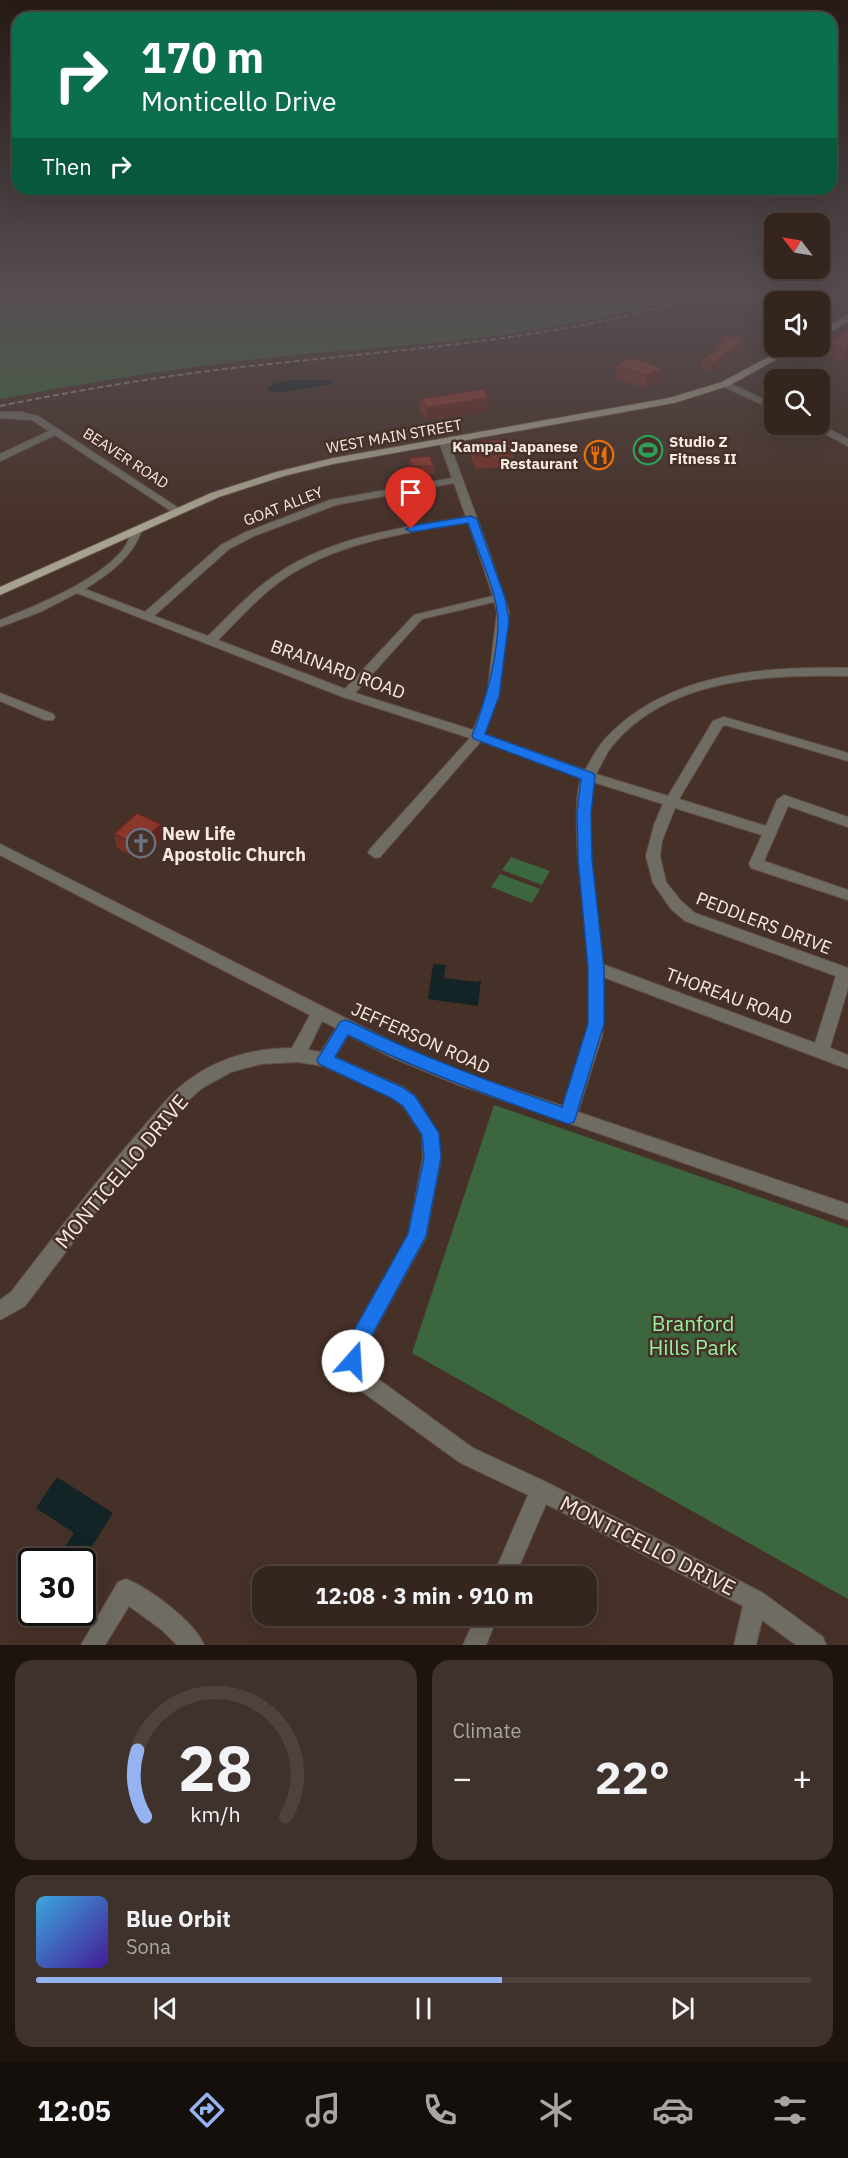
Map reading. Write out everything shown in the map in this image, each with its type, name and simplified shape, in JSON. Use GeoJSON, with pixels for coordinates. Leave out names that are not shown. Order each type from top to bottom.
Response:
{"type":"FeatureCollection","features":[{"type":"Feature","properties":{"kind":"main road","name":"WEST MAIN STREET"},"geometry":{"type":"LineString","coordinates":[[0,591],[178,511],[229,490],[280,474],[333,461],[634,409],[686,397],[725,384],[746,373]]}},
{"type":"Feature","properties":{"kind":"street"},"geometry":{"type":"LineString","coordinates":[[725,384],[764,402]]}},
{"type":"Feature","properties":{"kind":"street","name":"BEAVER ROAD"},"geometry":{"type":"LineString","coordinates":[[0,415],[28,415],[178,511]]}},
{"type":"Feature","properties":{"kind":"street","name":"BEAVER ROAD"},"geometry":{"type":"LineString","coordinates":[[0,458],[56,431]]}},
{"type":"Feature","properties":{"kind":"street"},"geometry":{"type":"LineString","coordinates":[[830,434],[848,443]]}},
{"type":"Feature","properties":{"kind":"street"},"geometry":{"type":"LineString","coordinates":[[375,853],[478,736],[493,696],[497,673],[503,620],[500,598],[444,442]]}},
{"type":"Feature","properties":{"kind":"street","name":"GOAT ALLEY"},"geometry":{"type":"LineString","coordinates":[[147,616],[222,550],[243,537],[334,502],[457,480]]}},
{"type":"Feature","properties":{"kind":"street"},"geometry":{"type":"LineString","coordinates":[[211,640],[269,585],[291,570],[379,536],[471,519]]}},
{"type":"Feature","properties":{"kind":"street"},"geometry":{"type":"LineString","coordinates":[[0,624],[78,590],[113,564],[136,540],[137,530]]}},
{"type":"Feature","properties":{"kind":"street","name":"BRAINARD ROAD"},"geometry":{"type":"LineString","coordinates":[[78,590],[347,694],[478,736],[588,776]]}},
{"type":"Feature","properties":{"kind":"street"},"geometry":{"type":"LineString","coordinates":[[347,694],[418,617],[500,598]]}},
{"type":"Feature","properties":{"kind":"street"},"geometry":{"type":"LineString","coordinates":[[568,1116],[596,1024],[596,968],[585,859],[584,813],[588,776],[606,747],[621,729],[640,713],[689,690],[753,677],[798,672],[848,672]]}},
{"type":"Feature","properties":{"kind":"street"},"geometry":{"type":"LineString","coordinates":[[0,697],[49,717]]}},
{"type":"Feature","properties":{"kind":"street","name":"PEDDLERS DRIVE"},"geometry":{"type":"LineString","coordinates":[[847,974],[690,917],[671,902],[658,880],[653,857],[657,834],[672,801],[717,724],[724,721],[848,757]]}},
{"type":"Feature","properties":{"kind":"street"},"geometry":{"type":"LineString","coordinates":[[588,776],[769,832]]}},
{"type":"Feature","properties":{"kind":"street"},"geometry":{"type":"LineString","coordinates":[[848,822],[784,800],[756,864],[848,895]]}},
{"type":"Feature","properties":{"kind":"street","name":"JEFFERSON ROAD"},"geometry":{"type":"LineString","coordinates":[[0,849],[399,1053],[451,1075],[848,1212]]}},
{"type":"Feature","properties":{"kind":"street","name":"THOREAU ROAD"},"geometry":{"type":"LineString","coordinates":[[596,968],[848,1062]]}},
{"type":"Feature","properties":{"kind":"street"},"geometry":{"type":"LineString","coordinates":[[821,1052],[847,974]]}},
{"type":"Feature","properties":{"kind":"street"},"geometry":{"type":"LineString","coordinates":[[297,1055],[319,1012]]}},
{"type":"Feature","properties":{"kind":"street"},"geometry":{"type":"LineString","coordinates":[[325,1060],[345,1026]]}},
{"type":"Feature","properties":{"kind":"street","name":"MONTICELLO DRIVE"},"geometry":{"type":"LineString","coordinates":[[0,1311],[18,1299],[104,1185],[184,1093],[205,1077],[242,1063],[278,1054],[325,1060],[396,1092],[409,1101],[430,1133],[432,1158],[417,1236],[357,1343],[353,1361],[360,1378],[466,1455],[541,1490],[755,1601],[815,1645]]}},
{"type":"Feature","properties":{"kind":"street","name":"MONTICELLO DRIVE"},"geometry":{"type":"LineString","coordinates":[[508,1566],[541,1490]]}},
{"type":"Feature","properties":{"kind":"street"},"geometry":{"type":"LineString","coordinates":[[92,1645],[126,1590],[170,1622],[193,1645]]}},
{"type":"Feature","properties":{"kind":"street","name":"MONTICELLO DRIVE"},"geometry":{"type":"LineString","coordinates":[[744,1645],[755,1601]]}},
{"type":"Feature","properties":{"kind":"street"},"geometry":{"type":"LineString","coordinates":[[474,1645],[483,1626]]}},
{"type":"Feature","properties":{"kind":"green space"},"geometry":{"type":"Polygon","coordinates":[[[0,373],[160,373],[110,380],[0,399],[0,373]]]}},
{"type":"Feature","properties":{"kind":"green space"},"geometry":{"type":"Polygon","coordinates":[[[511,857],[550,871],[542,885],[502,870],[511,857]]]}},
{"type":"Feature","properties":{"kind":"green space"},"geometry":{"type":"Polygon","coordinates":[[[500,874],[540,889],[532,903],[491,887],[500,874]]]}},
{"type":"Feature","properties":{"kind":"green space","name":"Branford Hills Park"},"geometry":{"type":"Polygon","coordinates":[[[494,1105],[848,1228],[848,1599],[412,1353],[494,1105]]]}},
{"type":"Feature","properties":{"kind":"shaded area"},"geometry":{"type":"Polygon","coordinates":[[[329,380],[334,384],[275,393],[267,390],[271,386],[286,381],[329,380]]]}},
{"type":"Feature","properties":{"kind":"shaded area"},"geometry":{"type":"Polygon","coordinates":[[[433,964],[446,965],[444,978],[477,982],[481,980],[478,1006],[428,999],[433,964]]]}},
{"type":"Feature","properties":{"kind":"shaded area"},"geometry":{"type":"Polygon","coordinates":[[[57,1477],[113,1513],[91,1548],[64,1548],[74,1533],[36,1508],[57,1477]]]}},
{"type":"Feature","properties":{"kind":"building"},"geometry":{"type":"Polygon","coordinates":[[[637,373],[653,373],[647,376],[637,373]]]}},
{"type":"Feature","properties":{"kind":"building"},"geometry":{"type":"Polygon","coordinates":[[[483,389],[489,398],[427,408],[420,399],[483,389]]]}},
{"type":"Feature","properties":{"kind":"building"},"geometry":{"type":"Polygon","coordinates":[[[507,439],[514,453],[476,456],[470,442],[507,439]]]}},
{"type":"Feature","properties":{"kind":"building"},"geometry":{"type":"Polygon","coordinates":[[[430,456],[434,466],[412,467],[409,458],[430,456]]]}},
{"type":"Feature","properties":{"kind":"building"},"geometry":{"type":"Polygon","coordinates":[[[137,813],[161,824],[138,846],[114,834],[137,813]]]}},
{"type":"Feature","properties":{"kind":"railway"},"geometry":{"type":"LineString","coordinates":[[0,406],[101,387],[195,373]]}},
{"type":"Feature","properties":{"kind":"place","name":"Studio Z Fitness II"},"geometry":{"type":"Point","coordinates":[648,450]}},
{"type":"Feature","properties":{"kind":"place","name":"Kampai Japanese Restaurant"},"geometry":{"type":"Point","coordinates":[599,455]}},
{"type":"Feature","properties":{"kind":"place","name":"New Life Apostolic Church"},"geometry":{"type":"Point","coordinates":[141,843]}},
{"type":"Feature","properties":{"kind":"route"},"geometry":{"type":"LineString","coordinates":[[353,1361],[357,1343],[417,1236],[432,1158],[430,1133],[409,1101],[396,1092],[325,1060],[345,1026],[399,1053],[462,1079],[568,1116],[596,1024],[596,968],[585,859],[584,813],[588,776],[478,736],[493,696],[497,673],[503,620],[500,598],[471,519],[411,529]]}}]}
